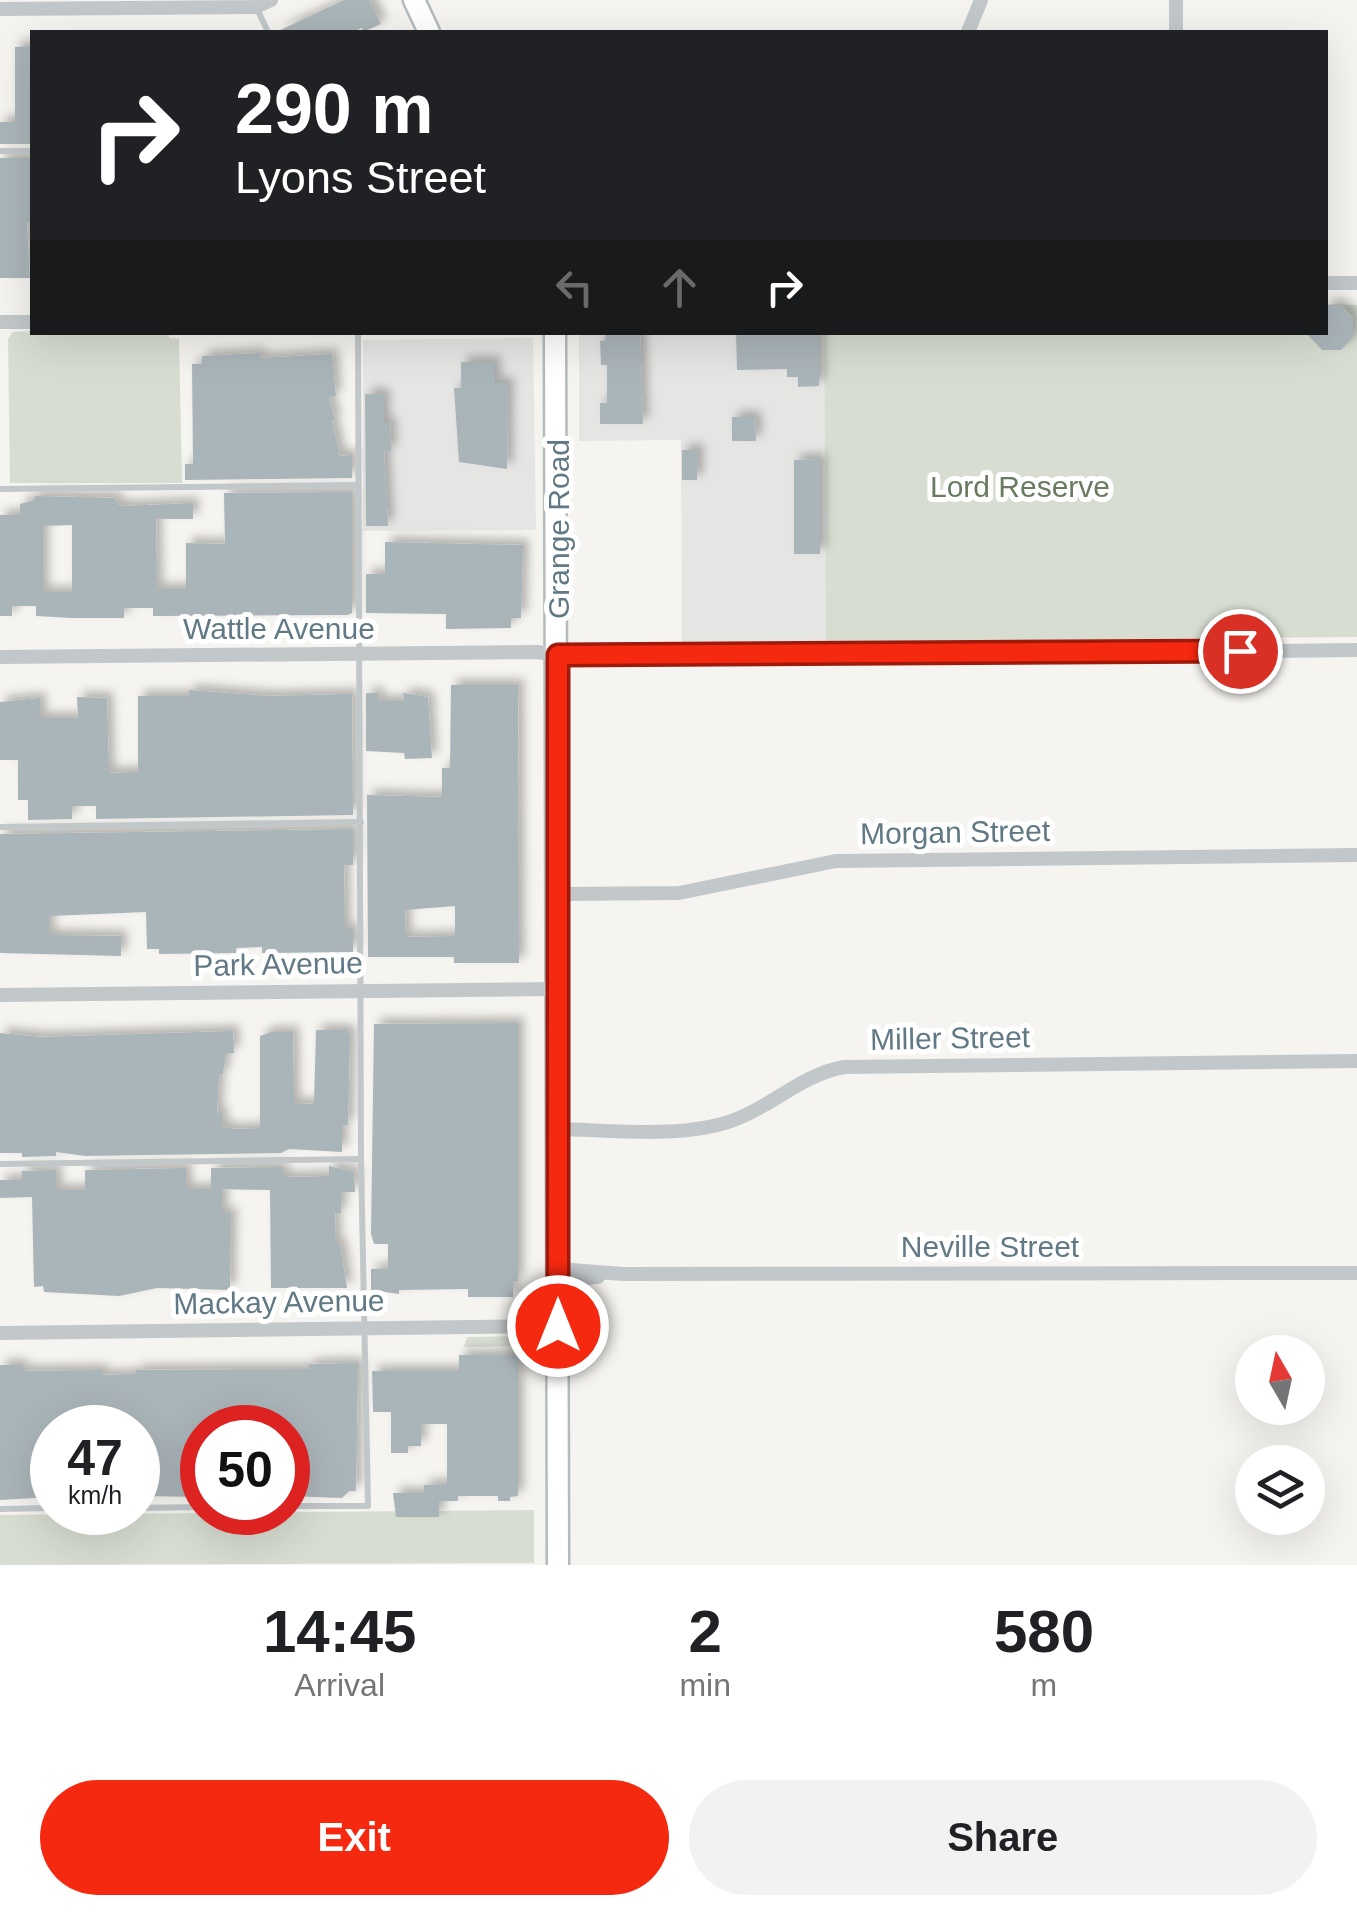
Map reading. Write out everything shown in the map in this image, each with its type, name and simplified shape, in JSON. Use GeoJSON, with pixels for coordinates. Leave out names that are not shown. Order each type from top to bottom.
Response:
{"type":"FeatureCollection","features":[{"type":"Feature","properties":{"kind":"main road"},"geometry":{"type":"LineString","coordinates":[[414,0],[428,30]]}},
{"type":"Feature","properties":{"kind":"main road","name":"Grange Road"},"geometry":{"type":"LineString","coordinates":[[555,335],[558,1565]]}},
{"type":"Feature","properties":{"kind":"street"},"geometry":{"type":"LineString","coordinates":[[0,9],[271,0]]}},
{"type":"Feature","properties":{"kind":"street"},"geometry":{"type":"LineString","coordinates":[[969,30],[981,0]]}},
{"type":"Feature","properties":{"kind":"street"},"geometry":{"type":"LineString","coordinates":[[1176,0],[1176,30]]}},
{"type":"Feature","properties":{"kind":"street"},"geometry":{"type":"LineString","coordinates":[[1328,283],[1357,283]]}},
{"type":"Feature","properties":{"kind":"street"},"geometry":{"type":"LineString","coordinates":[[0,322],[30,322]]}},
{"type":"Feature","properties":{"kind":"street","name":"Wattle Avenue"},"geometry":{"type":"LineString","coordinates":[[0,657],[1357,650]]}},
{"type":"Feature","properties":{"kind":"street","name":"Morgan Street"},"geometry":{"type":"LineString","coordinates":[[558,894],[680,892],[836,860],[1357,855]]}},
{"type":"Feature","properties":{"kind":"street","name":"Park Avenue"},"geometry":{"type":"LineString","coordinates":[[0,995],[558,989]]}},
{"type":"Feature","properties":{"kind":"street","name":"Miller Street"},"geometry":{"type":"LineString","coordinates":[[558,1129],[715,1125],[750,1114],[802,1081],[844,1068],[1357,1061]]}},
{"type":"Feature","properties":{"kind":"street","name":"Neville Street"},"geometry":{"type":"LineString","coordinates":[[558,1274],[1357,1272]]}},
{"type":"Feature","properties":{"kind":"street","name":"Mackay Avenue"},"geometry":{"type":"LineString","coordinates":[[0,1333],[558,1326]]}},
{"type":"Feature","properties":{"kind":"lane"},"geometry":{"type":"LineString","coordinates":[[255,3],[267,30]]}},
{"type":"Feature","properties":{"kind":"lane"},"geometry":{"type":"LineString","coordinates":[[0,152],[30,151]]}},
{"type":"Feature","properties":{"kind":"lane"},"geometry":{"type":"LineString","coordinates":[[310,1506],[368,1506],[361,1159],[358,335]]}},
{"type":"Feature","properties":{"kind":"lane"},"geometry":{"type":"LineString","coordinates":[[0,489],[358,485]]}},
{"type":"Feature","properties":{"kind":"lane"},"geometry":{"type":"LineString","coordinates":[[0,827],[361,822]]}},
{"type":"Feature","properties":{"kind":"lane"},"geometry":{"type":"LineString","coordinates":[[0,1164],[361,1159]]}},
{"type":"Feature","properties":{"kind":"lane"},"geometry":{"type":"LineString","coordinates":[[0,1509],[30,1508]]}},
{"type":"Feature","properties":{"kind":"shaded area"},"geometry":{"type":"Polygon","coordinates":[[[579,335],[824,335],[826,642],[682,642],[681,440],[579,441],[579,335]]]}},
{"type":"Feature","properties":{"kind":"shaded area"},"geometry":{"type":"Polygon","coordinates":[[[533,338],[536,530],[363,531],[363,340],[533,338]]]}},
{"type":"Feature","properties":{"kind":"green space","name":"Lord Reserve"},"geometry":{"type":"Polygon","coordinates":[[[1328,304],[1357,305],[1357,637],[826,642],[824,335],[1328,335],[1328,304]]]}},
{"type":"Feature","properties":{"kind":"green space"},"geometry":{"type":"Polygon","coordinates":[[[13,332],[169,335],[179,339],[182,483],[10,483],[8,339],[13,332]]]}},
{"type":"Feature","properties":{"kind":"green space"},"geometry":{"type":"Polygon","coordinates":[[[531,1336],[535,1346],[464,1347],[467,1337],[531,1336]]]}},
{"type":"Feature","properties":{"kind":"green space"},"geometry":{"type":"Polygon","coordinates":[[[534,1510],[534,1563],[0,1565],[0,1515],[30,1515],[30,1535],[160,1535],[160,1514],[180,1513],[180,1535],[310,1535],[310,1512],[534,1510]]]}},
{"type":"Feature","properties":{"kind":"building"},"geometry":{"type":"Polygon","coordinates":[[[344,0],[369,0],[381,24],[368,30],[280,30],[344,0]]]}},
{"type":"Feature","properties":{"kind":"building"},"geometry":{"type":"Polygon","coordinates":[[[30,46],[30,144],[0,144],[0,122],[15,122],[15,47],[30,46]]]}},
{"type":"Feature","properties":{"kind":"building"},"geometry":{"type":"Polygon","coordinates":[[[0,158],[30,158],[30,278],[0,278],[0,158]]]}},
{"type":"Feature","properties":{"kind":"building"},"geometry":{"type":"Polygon","coordinates":[[[1328,305],[1341,305],[1353,318],[1353,337],[1341,350],[1322,350],[1308,335],[1328,335],[1328,305]]]}},
{"type":"Feature","properties":{"kind":"building"},"geometry":{"type":"Polygon","coordinates":[[[606,335],[640,335],[643,424],[600,424],[600,403],[607,403],[607,365],[601,365],[600,341],[606,335]]]}},
{"type":"Feature","properties":{"kind":"building"},"geometry":{"type":"Polygon","coordinates":[[[736,335],[819,335],[819,386],[798,387],[798,377],[787,377],[787,369],[737,370],[736,335]]]}},
{"type":"Feature","properties":{"kind":"building"},"geometry":{"type":"Polygon","coordinates":[[[260,353],[260,358],[332,354],[336,396],[329,398],[335,420],[332,421],[340,456],[352,455],[352,478],[185,480],[185,464],[193,464],[192,364],[202,364],[202,356],[260,353]]]}},
{"type":"Feature","properties":{"kind":"building"},"geometry":{"type":"Polygon","coordinates":[[[461,362],[495,362],[495,383],[508,383],[507,469],[459,462],[454,388],[461,388],[461,362]]]}},
{"type":"Feature","properties":{"kind":"building"},"geometry":{"type":"Polygon","coordinates":[[[365,394],[384,394],[384,423],[390,423],[391,451],[384,451],[388,526],[366,526],[365,394]]]}},
{"type":"Feature","properties":{"kind":"building"},"geometry":{"type":"Polygon","coordinates":[[[732,417],[755,417],[756,441],[732,441],[732,417]]]}},
{"type":"Feature","properties":{"kind":"building"},"geometry":{"type":"Polygon","coordinates":[[[682,450],[698,450],[697,480],[682,480],[682,450]]]}},
{"type":"Feature","properties":{"kind":"building"},"geometry":{"type":"Polygon","coordinates":[[[820,459],[820,554],[794,554],[794,460],[820,459]]]}},
{"type":"Feature","properties":{"kind":"building"},"geometry":{"type":"Polygon","coordinates":[[[352,492],[352,613],[153,616],[153,608],[124,608],[124,618],[72,618],[36,616],[36,606],[12,606],[12,616],[0,616],[0,515],[20,515],[20,504],[34,500],[35,496],[116,498],[117,504],[124,506],[193,503],[193,519],[156,519],[157,589],[186,589],[186,543],[225,544],[224,493],[352,492]],[[72,525],[43,526],[43,592],[72,592],[72,525]]]}},
{"type":"Feature","properties":{"kind":"building"},"geometry":{"type":"Polygon","coordinates":[[[385,542],[523,545],[521,618],[511,618],[511,628],[446,629],[446,614],[366,613],[366,574],[385,574],[385,542]]]}},
{"type":"Feature","properties":{"kind":"building"},"geometry":{"type":"Polygon","coordinates":[[[451,685],[518,685],[519,963],[454,963],[454,957],[368,957],[367,795],[442,797],[442,768],[450,768],[451,685]],[[455,906],[405,910],[406,937],[455,936],[455,906]]]}},
{"type":"Feature","properties":{"kind":"building"},"geometry":{"type":"Polygon","coordinates":[[[189,690],[268,696],[352,694],[353,815],[96,819],[96,806],[72,806],[72,819],[28,820],[28,800],[18,800],[18,760],[0,760],[0,702],[40,698],[40,718],[78,718],[77,697],[107,698],[109,773],[138,772],[138,696],[189,696],[189,690]]]}},
{"type":"Feature","properties":{"kind":"building"},"geometry":{"type":"Polygon","coordinates":[[[366,693],[378,693],[378,701],[404,701],[403,693],[428,697],[432,758],[405,759],[404,753],[366,751],[366,693]]]}},
{"type":"Feature","properties":{"kind":"building"},"geometry":{"type":"Polygon","coordinates":[[[353,829],[353,865],[344,865],[345,929],[353,929],[353,952],[262,953],[262,947],[236,948],[236,953],[159,954],[159,949],[147,949],[146,912],[49,916],[49,935],[121,936],[121,956],[0,953],[0,834],[353,829]]]}},
{"type":"Feature","properties":{"kind":"building"},"geometry":{"type":"Polygon","coordinates":[[[518,1023],[518,1281],[513,1281],[513,1297],[468,1297],[468,1289],[399,1290],[399,1294],[371,1290],[371,1269],[388,1269],[388,1244],[374,1244],[371,1234],[374,1024],[518,1023]]]}},
{"type":"Feature","properties":{"kind":"building"},"geometry":{"type":"Polygon","coordinates":[[[316,1030],[347,1030],[350,1035],[348,1125],[342,1125],[342,1152],[289,1149],[281,1153],[85,1156],[56,1152],[56,1156],[22,1157],[22,1153],[0,1153],[0,1033],[41,1037],[233,1031],[234,1053],[226,1053],[223,1074],[219,1075],[217,1113],[222,1113],[222,1127],[235,1129],[260,1128],[260,1036],[271,1032],[293,1032],[294,1103],[314,1104],[316,1030]]]}},
{"type":"Feature","properties":{"kind":"building"},"geometry":{"type":"Polygon","coordinates":[[[329,1166],[354,1172],[355,1192],[341,1192],[341,1213],[335,1213],[336,1244],[340,1244],[347,1288],[271,1288],[270,1190],[211,1189],[211,1168],[282,1167],[282,1176],[297,1177],[329,1176],[329,1166]]]}},
{"type":"Feature","properties":{"kind":"building"},"geometry":{"type":"Polygon","coordinates":[[[186,1168],[186,1189],[222,1189],[222,1213],[231,1213],[230,1290],[157,1288],[119,1296],[44,1292],[43,1286],[34,1287],[32,1197],[0,1198],[0,1180],[22,1180],[22,1171],[56,1170],[56,1190],[85,1190],[85,1170],[186,1168]]]}},
{"type":"Feature","properties":{"kind":"building"},"geometry":{"type":"Polygon","coordinates":[[[459,1355],[518,1355],[518,1496],[498,1501],[498,1496],[458,1496],[458,1501],[439,1501],[439,1517],[396,1517],[393,1493],[424,1493],[424,1485],[447,1484],[447,1424],[421,1424],[421,1446],[408,1446],[408,1453],[391,1453],[391,1412],[373,1412],[372,1371],[459,1371],[459,1355]]]}},
{"type":"Feature","properties":{"kind":"building"},"geometry":{"type":"Polygon","coordinates":[[[358,1363],[356,1491],[349,1491],[342,1498],[310,1497],[310,1405],[180,1405],[180,1497],[160,1496],[160,1405],[30,1405],[30,1498],[0,1500],[0,1365],[22,1365],[22,1371],[102,1370],[102,1375],[136,1374],[136,1370],[309,1369],[309,1364],[358,1363]]]}},
{"type":"Feature","properties":{"kind":"route"},"geometry":{"type":"LineString","coordinates":[[558,1326],[558,655],[578,658],[1240,651]]}}]}
